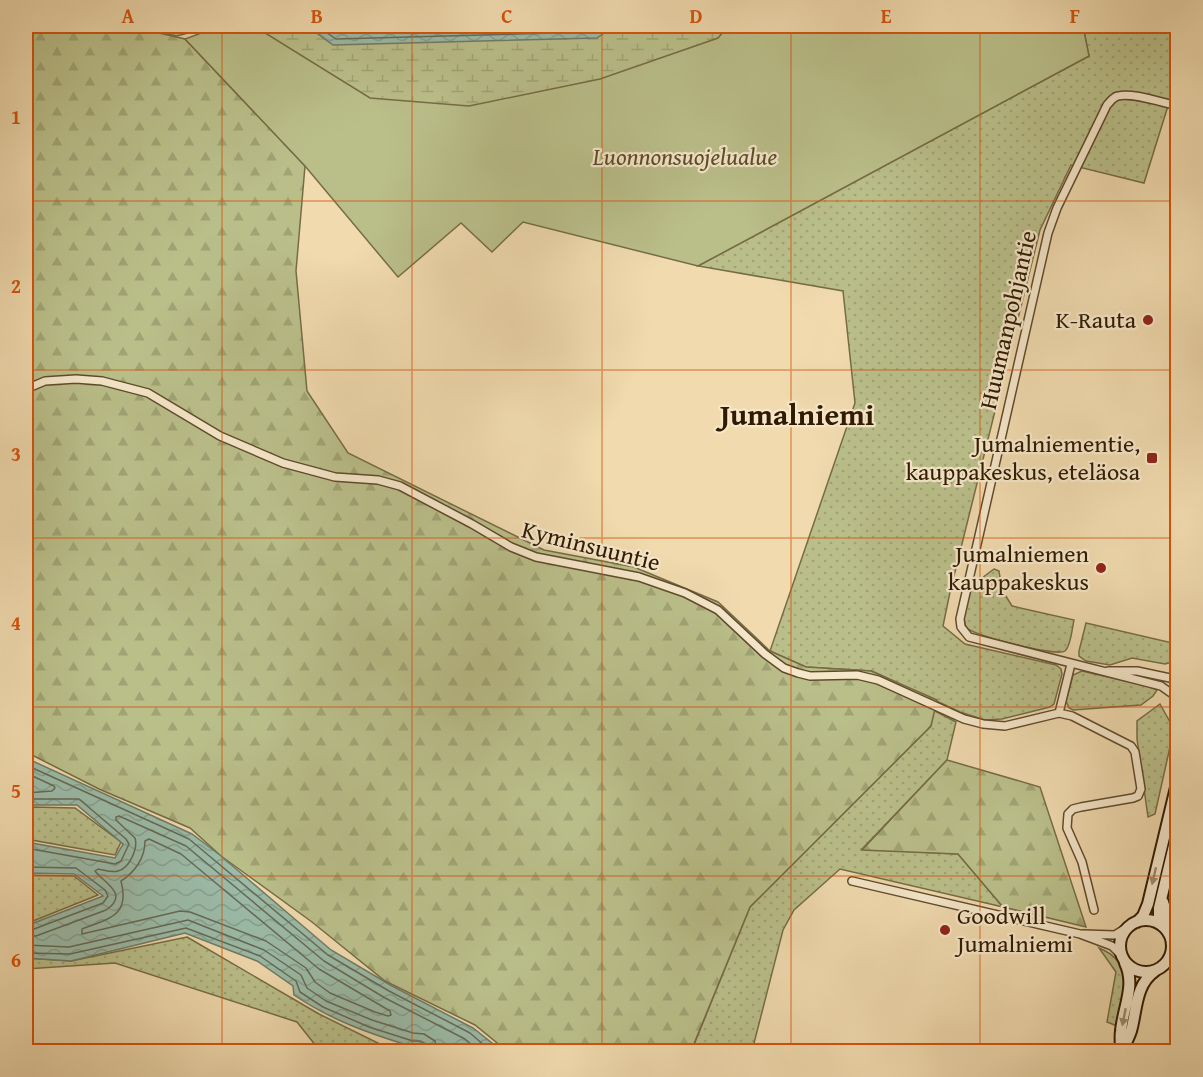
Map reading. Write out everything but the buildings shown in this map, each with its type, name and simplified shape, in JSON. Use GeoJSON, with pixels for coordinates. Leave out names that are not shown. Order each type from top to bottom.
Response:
{"type":"FeatureCollection","features":[{"type":"Feature","properties":{"kind":"street","name":"Huumanpohjantie"},"geometry":{"type":"LineString","coordinates":[[1071,664],[969,637],[961,627],[961,609],[1048,232],[1057,208],[1107,105],[1113,98],[1121,95],[1134,96],[1178,106]]}},
{"type":"Feature","properties":{"kind":"street","name":"Kyminsuuntie"},"geometry":{"type":"LineString","coordinates":[[26,389],[45,381],[76,379],[102,381],[148,393],[220,436],[284,463],[335,477],[370,479],[400,486],[511,547],[536,557],[639,577],[685,592],[718,610],[765,654],[784,668],[798,673],[810,676],[857,675],[878,680],[964,719],[983,724],[1005,726],[1059,713]]}},
{"type":"Feature","properties":{"kind":"street"},"geometry":{"type":"LineString","coordinates":[[1094,910],[1082,862],[1066,828],[1068,814],[1072,809],[1138,796],[1142,789],[1135,752],[1127,743],[1072,716],[1059,713],[1071,664],[1161,686],[1178,698]]}},
{"type":"Feature","properties":{"kind":"street"},"geometry":{"type":"LineString","coordinates":[[1099,671],[1137,671],[1170,678],[1178,677]]}},
{"type":"Feature","properties":{"kind":"street"},"geometry":{"type":"LineString","coordinates":[[1178,690],[1178,698]]}},
{"type":"Feature","properties":{"kind":"street"},"geometry":{"type":"LineString","coordinates":[[1121,1051],[1121,1031],[1130,984],[1128,970],[1119,945],[1121,936],[1143,916],[1148,904],[1178,778]]}},
{"type":"Feature","properties":{"kind":"street"},"geometry":{"type":"LineString","coordinates":[[852,882],[1080,934],[1112,946],[1139,972],[1159,969],[1172,952],[1173,936],[1158,915],[1178,829]]}},
{"type":"Feature","properties":{"kind":"street"},"geometry":{"type":"LineString","coordinates":[[1080,934],[1115,935],[1142,920],[1151,920],[1159,923],[1173,936]]}},
{"type":"Feature","properties":{"kind":"street"},"geometry":{"type":"LineString","coordinates":[[1121,1051],[1131,1034],[1141,986],[1146,978],[1178,958]]}},
{"type":"Feature","properties":{"kind":"green space"},"geometry":{"type":"Polygon","coordinates":[[[26,26],[129,26],[185,39],[305,166],[296,271],[307,391],[348,453],[544,550],[634,567],[718,602],[770,651],[806,667],[871,671],[937,700],[931,726],[750,907],[691,1051],[507,1051],[475,1025],[385,981],[312,922],[221,856],[190,828],[99,789],[26,752],[26,26]]]}},
{"type":"Feature","properties":{"kind":"green space"},"geometry":{"type":"Polygon","coordinates":[[[129,26],[214,26],[177,36],[129,26]]]}},
{"type":"Feature","properties":{"kind":"green space","name":"Luonnonsuojelualue"},"geometry":{"type":"Polygon","coordinates":[[[220,26],[254,26],[370,98],[469,106],[600,79],[718,38],[728,26],[1083,26],[1089,56],[698,266],[523,222],[492,252],[461,223],[398,277],[305,166],[185,39],[220,26]]]}},
{"type":"Feature","properties":{"kind":"green space"},"geometry":{"type":"Polygon","coordinates":[[[247,26],[732,26],[718,43],[600,83],[469,111],[368,102],[247,26]]]}},
{"type":"Feature","properties":{"kind":"green space"},"geometry":{"type":"Polygon","coordinates":[[[1083,26],[1177,26],[1177,77],[1144,183],[1071,165],[1040,230],[943,626],[965,644],[1056,665],[1061,669],[1062,674],[1054,704],[1050,707],[1002,719],[985,720],[960,712],[872,671],[806,667],[770,651],[855,403],[843,291],[698,266],[1089,56],[1083,26]]]}},
{"type":"Feature","properties":{"kind":"green space"},"geometry":{"type":"Polygon","coordinates":[[[994,569],[999,571],[1002,590],[1012,606],[1074,620],[1070,641],[1065,651],[1047,651],[1016,645],[984,636],[967,628],[964,614],[970,587],[994,569]]]}},
{"type":"Feature","properties":{"kind":"green space"},"geometry":{"type":"Polygon","coordinates":[[[1086,623],[1177,644],[1177,661],[1165,664],[1132,658],[1110,665],[1086,661],[1079,656],[1079,651],[1086,623]]]}},
{"type":"Feature","properties":{"kind":"green space"},"geometry":{"type":"Polygon","coordinates":[[[1082,671],[1157,690],[1141,705],[1073,710],[1069,708],[1066,701],[1073,675],[1082,671]]]}},
{"type":"Feature","properties":{"kind":"green space"},"geometry":{"type":"Polygon","coordinates":[[[1160,704],[1170,722],[1172,738],[1155,814],[1148,817],[1137,739],[1137,721],[1160,704]]]}},
{"type":"Feature","properties":{"kind":"green space"},"geometry":{"type":"Polygon","coordinates":[[[933,710],[956,722],[947,760],[862,849],[958,854],[1003,907],[840,869],[794,910],[783,930],[752,1051],[691,1052],[750,907],[931,726],[933,710]]]}},
{"type":"Feature","properties":{"kind":"green space"},"geometry":{"type":"Polygon","coordinates":[[[947,760],[1040,787],[1086,927],[1003,907],[958,854],[862,850],[947,760]]]}},
{"type":"Feature","properties":{"kind":"green space"},"geometry":{"type":"Polygon","coordinates":[[[33,807],[75,808],[121,842],[115,855],[26,839],[26,814],[33,807]]]}},
{"type":"Feature","properties":{"kind":"green space"},"geometry":{"type":"Polygon","coordinates":[[[26,875],[74,876],[98,895],[33,921],[26,914],[26,875]]]}},
{"type":"Feature","properties":{"kind":"green space"},"geometry":{"type":"Polygon","coordinates":[[[187,937],[319,1014],[394,1051],[320,1051],[297,1022],[115,963],[26,969],[26,958],[71,961],[187,937]]]}},
{"type":"Feature","properties":{"kind":"green space"},"geometry":{"type":"Polygon","coordinates":[[[1099,948],[1111,955],[1124,972],[1125,992],[1117,1026],[1107,1022],[1116,972],[1099,948]]]}},
{"type":"Feature","properties":{"kind":"water"},"geometry":{"type":"Polygon","coordinates":[[[307,26],[614,26],[597,38],[333,45],[307,26]]]}},
{"type":"Feature","properties":{"kind":"water"},"geometry":{"type":"Polygon","coordinates":[[[26,758],[192,834],[331,950],[392,986],[473,1028],[502,1051],[429,1051],[416,1045],[418,1051],[413,1051],[410,1046],[350,1025],[308,1004],[294,995],[293,986],[257,961],[185,933],[71,961],[26,958],[26,918],[31,924],[103,896],[74,874],[26,873],[26,842],[115,858],[123,844],[77,805],[31,805],[26,810],[26,758]]]}},
{"type":"Feature","properties":{"kind":"place","name":"K-Rauta"},"geometry":{"type":"Point","coordinates":[1148,320]}},
{"type":"Feature","properties":{"kind":"place","name":"Jumalniementie, kauppakeskus, eteläosa"},"geometry":{"type":"Point","coordinates":[1152,458]}},
{"type":"Feature","properties":{"kind":"place","name":"Jumalniemen kauppakeskus"},"geometry":{"type":"Point","coordinates":[1101,568]}},
{"type":"Feature","properties":{"kind":"place","name":"Goodwill Jumalniemi"},"geometry":{"type":"Point","coordinates":[945,930]}},
{"type":"Feature","properties":{"kind":"district","name":"Jumalniemi"},"geometry":{"type":"Point","coordinates":[797,415]}}]}
